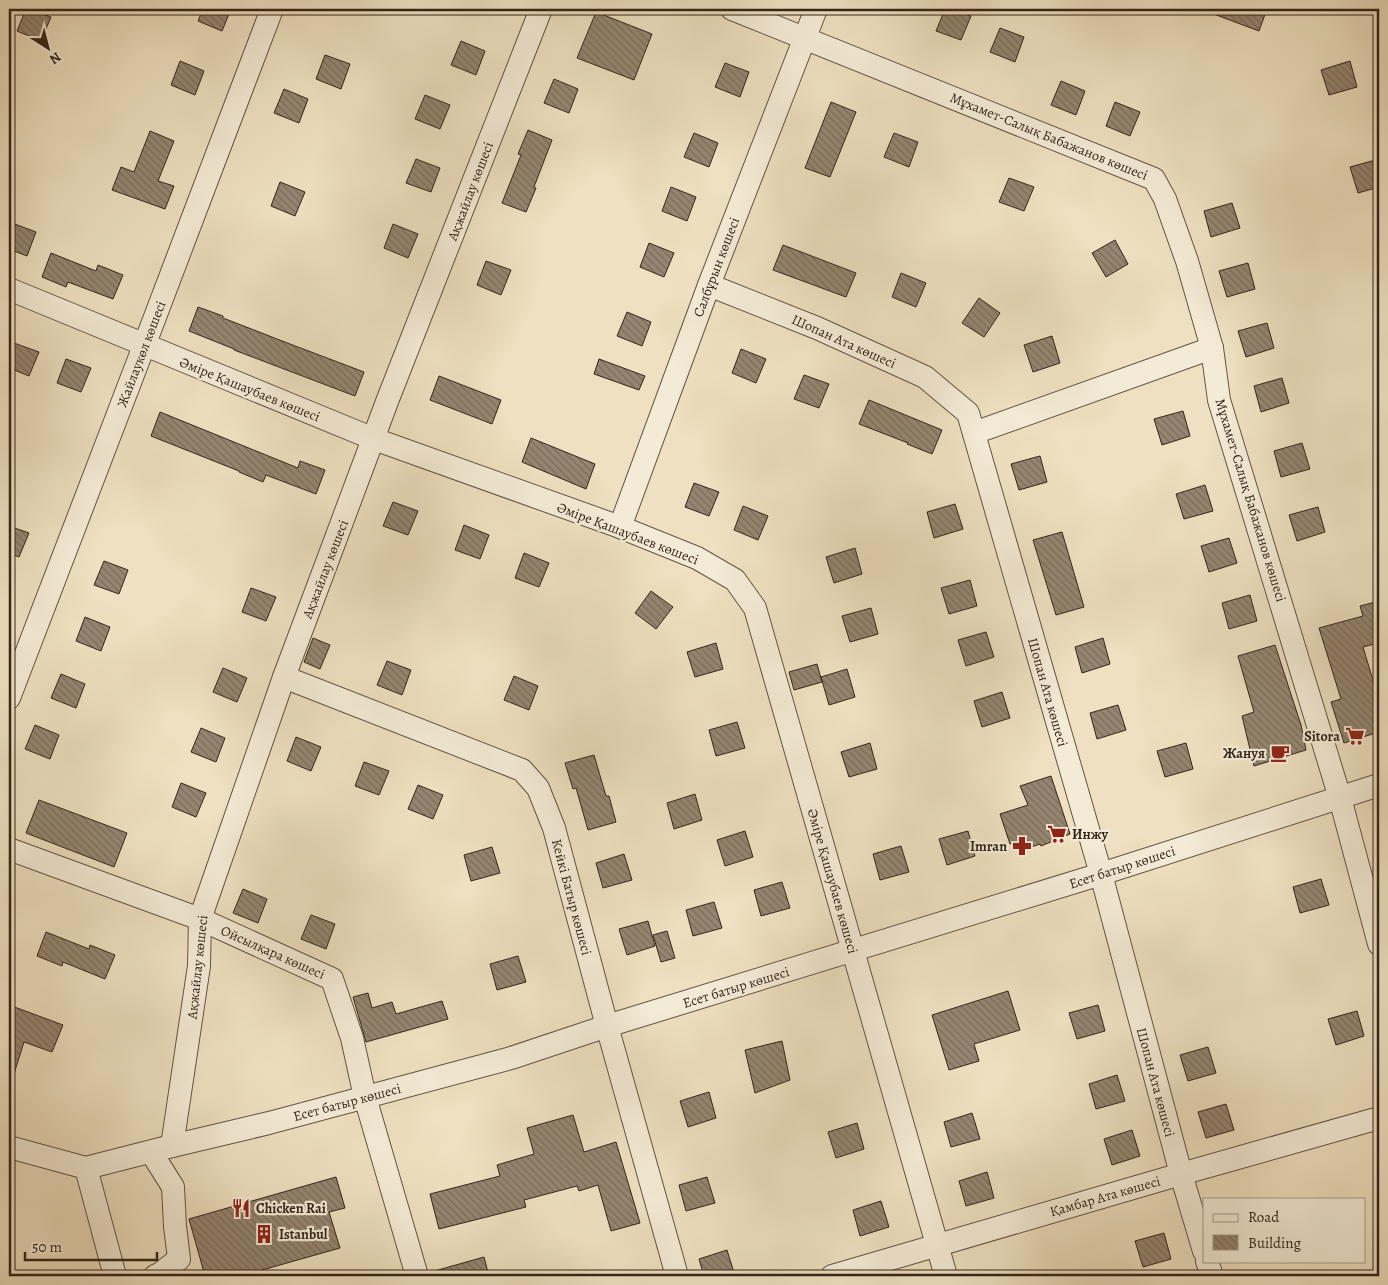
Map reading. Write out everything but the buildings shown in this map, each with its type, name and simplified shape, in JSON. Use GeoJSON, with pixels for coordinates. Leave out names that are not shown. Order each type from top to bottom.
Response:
{"type":"FeatureCollection","features":[{"type":"Feature","properties":{"kind":"street","name":"Жайлаукөл көшесі"},"geometry":{"type":"LineString","coordinates":[[9,698],[272,9]]}},
{"type":"Feature","properties":{"kind":"street","name":"Ақжайлау көшесі"},"geometry":{"type":"LineString","coordinates":[[162,1149],[199,966],[200,919],[284,678],[374,439],[541,9]]}},
{"type":"Feature","properties":{"kind":"street","name":"Мұхамет-Салық Бабажанов көшесі"},"geometry":{"type":"LineString","coordinates":[[732,9],[1154,179],[1165,199],[1187,261],[1212,348],[1220,400],[1340,798],[1379,944]]}},
{"type":"Feature","properties":{"kind":"street","name":"Салбұрын көшесі"},"geometry":{"type":"LineString","coordinates":[[620,527],[709,284],[816,9]]}},
{"type":"Feature","properties":{"kind":"street","name":"Шопан Ата көшесі"},"geometry":{"type":"LineString","coordinates":[[709,284],[817,328],[925,377],[968,413],[1101,874],[1181,1174],[1203,1248]]}},
{"type":"Feature","properties":{"kind":"street","name":"Әміре Қашаубаев көшесі"},"geometry":{"type":"LineString","coordinates":[[9,289],[374,439],[620,527],[697,558],[735,580],[755,608],[946,1276]]}},
{"type":"Feature","properties":{"kind":"street"},"geometry":{"type":"LineString","coordinates":[[974,433],[1212,348]]}},
{"type":"Feature","properties":{"kind":"street","name":"Кейкі Батыр көшесі"},"geometry":{"type":"LineString","coordinates":[[284,678],[522,770],[538,788],[554,828],[607,1026],[678,1276]]}},
{"type":"Feature","properties":{"kind":"street","name":"Есет батыр көшесі"},"geometry":{"type":"LineString","coordinates":[[86,1168],[268,1123],[511,1058],[607,1026],[1101,874],[1379,786]]}},
{"type":"Feature","properties":{"kind":"street","name":"Ойсылқара көшесі"},"geometry":{"type":"LineString","coordinates":[[9,849],[200,919],[332,979],[352,1038],[365,1097],[417,1276]]}},
{"type":"Feature","properties":{"kind":"street","name":"Қамбар Ата көшесі"},"geometry":{"type":"LineString","coordinates":[[832,1276],[1379,1118]]}},
{"type":"Feature","properties":{"kind":"street"},"geometry":{"type":"LineString","coordinates":[[9,1147],[86,1168],[115,1276]]}},
{"type":"Feature","properties":{"kind":"street"},"geometry":{"type":"LineString","coordinates":[[155,1276],[179,1259],[172,1186],[162,1149]]}},
{"type":"Feature","properties":{"kind":"street"},"geometry":{"type":"LineString","coordinates":[[1207,1262],[1212,1276]]}},
{"type":"Feature","properties":{"kind":"place","name":"Sitora"},"geometry":{"type":"Point","coordinates":[1355,736]}},
{"type":"Feature","properties":{"kind":"place","name":"Жануя"},"geometry":{"type":"Point","coordinates":[1280,753]}},
{"type":"Feature","properties":{"kind":"place","name":"Инжу"},"geometry":{"type":"Point","coordinates":[1057,834]}},
{"type":"Feature","properties":{"kind":"place","name":"Imran"},"geometry":{"type":"Point","coordinates":[1022,846]}},
{"type":"Feature","properties":{"kind":"place","name":"Chicken Rai"},"geometry":{"type":"Point","coordinates":[241,1208]}},
{"type":"Feature","properties":{"kind":"place","name":"Istanbul"},"geometry":{"type":"Point","coordinates":[264,1234]}}]}
